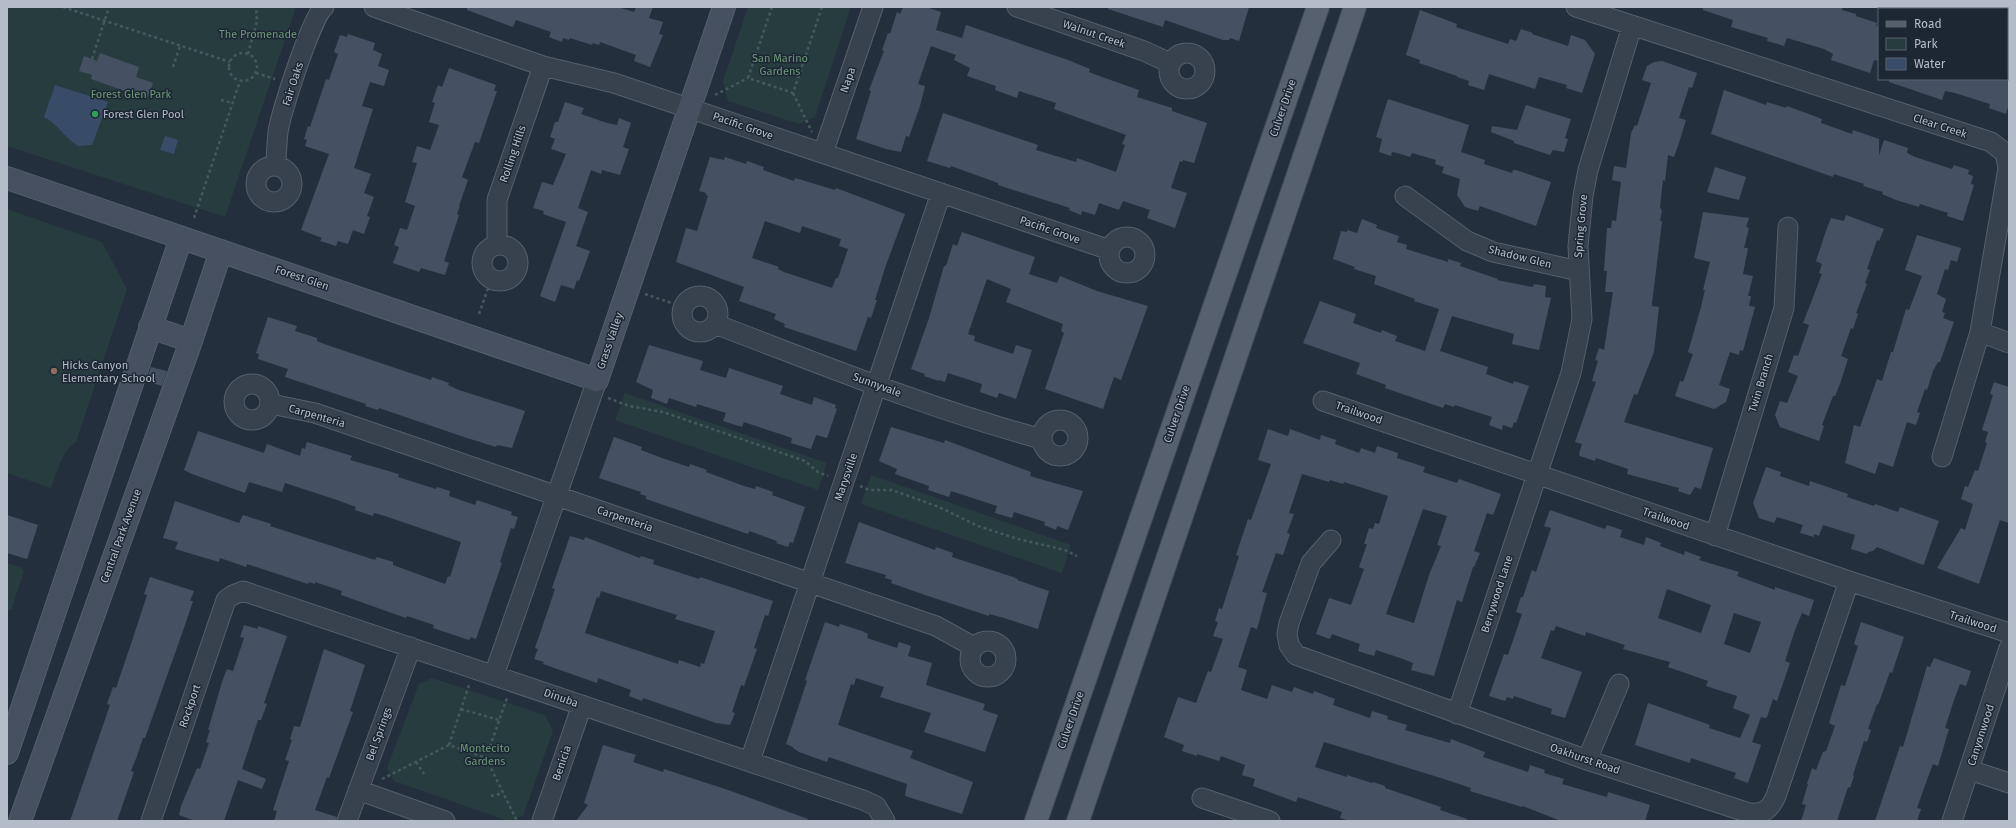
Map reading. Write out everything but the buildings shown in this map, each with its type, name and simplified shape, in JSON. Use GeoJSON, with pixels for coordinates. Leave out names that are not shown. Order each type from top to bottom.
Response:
{"type":"FeatureCollection","features":[{"type":"Feature","properties":{"kind":"main road","name":"Culver Drive"},"geometry":{"type":"LineString","coordinates":[[1036,821],[1318,7]]}},
{"type":"Feature","properties":{"kind":"main road"},"geometry":{"type":"LineString","coordinates":[[1078,821],[1355,7]]}},
{"type":"Feature","properties":{"kind":"street","name":"Fair Oaks"},"geometry":{"type":"LineString","coordinates":[[276,166],[278,131],[292,84],[313,22],[324,7]]}},
{"type":"Feature","properties":{"kind":"street","name":"Pacific Grove"},"geometry":{"type":"LineString","coordinates":[[374,7],[543,66],[614,83],[1110,250]]}},
{"type":"Feature","properties":{"kind":"street","name":"Grass Valley"},"geometry":{"type":"LineString","coordinates":[[494,675],[597,380],[688,108],[724,7]]}},
{"type":"Feature","properties":{"kind":"street","name":"Napa"},"geometry":{"type":"LineString","coordinates":[[823,153],[873,7]]}},
{"type":"Feature","properties":{"kind":"street","name":"Walnut Creek"},"geometry":{"type":"LineString","coordinates":[[1017,7],[1144,51],[1170,64]]}},
{"type":"Feature","properties":{"kind":"street","name":"Clear Creek"},"geometry":{"type":"LineString","coordinates":[[1576,7],[1991,142],[2005,153],[2008,168],[1980,332],[1942,457]]}},
{"type":"Feature","properties":{"kind":"street","name":"Spring Grove"},"geometry":{"type":"LineString","coordinates":[[1537,474],[1571,373],[1582,319],[1578,246],[1583,196],[1587,176],[1632,26]]}},
{"type":"Feature","properties":{"kind":"street","name":"Rolling Hills"},"geometry":{"type":"LineString","coordinates":[[497,245],[497,200],[543,66]]}},
{"type":"Feature","properties":{"kind":"street","name":"Forest Glen"},"geometry":{"type":"LineString","coordinates":[[7,178],[597,380]]}},
{"type":"Feature","properties":{"kind":"street","name":"Marysville"},"geometry":{"type":"LineString","coordinates":[[750,761],[941,193]]}},
{"type":"Feature","properties":{"kind":"street","name":"Shadow Glen"},"geometry":{"type":"LineString","coordinates":[[1405,196],[1467,241],[1493,252],[1579,271]]}},
{"type":"Feature","properties":{"kind":"street","name":"Twin Branch"},"geometry":{"type":"LineString","coordinates":[[1715,536],[1784,308],[1788,227]]}},
{"type":"Feature","properties":{"kind":"street"},"geometry":{"type":"LineString","coordinates":[[7,753],[181,238]]}},
{"type":"Feature","properties":{"kind":"street"},"geometry":{"type":"LineString","coordinates":[[497,245],[512,249],[516,255],[518,263],[517,270],[512,277],[506,281],[498,282],[491,280],[485,275],[482,268],[481,260],[484,253],[497,245]]}},
{"type":"Feature","properties":{"kind":"street","name":"Central Park Avenue"},"geometry":{"type":"LineString","coordinates":[[20,821],[191,341],[220,251]]}},
{"type":"Feature","properties":{"kind":"street"},"geometry":{"type":"LineString","coordinates":[[693,296],[709,298],[714,302],[718,309],[718,317],[710,330],[694,332],[683,322],[681,314],[683,307],[687,300],[693,296]]}},
{"type":"Feature","properties":{"kind":"street","name":"Sunnyvale"},"geometry":{"type":"LineString","coordinates":[[715,324],[876,386],[1042,439]]}},
{"type":"Feature","properties":{"kind":"street"},"geometry":{"type":"LineString","coordinates":[[150,328],[191,341]]}},
{"type":"Feature","properties":{"kind":"street"},"geometry":{"type":"LineString","coordinates":[[1980,332],[2009,343]]}},
{"type":"Feature","properties":{"kind":"street","name":"Trailwood"},"geometry":{"type":"LineString","coordinates":[[1324,401],[1849,582],[2009,633]]}},
{"type":"Feature","properties":{"kind":"street","name":"Carpenteria"},"geometry":{"type":"LineString","coordinates":[[270,404],[315,414],[936,626],[974,647]]}},
{"type":"Feature","properties":{"kind":"street","name":"Berrywood Lane"},"geometry":{"type":"LineString","coordinates":[[1457,714],[1537,474]]}},
{"type":"Feature","properties":{"kind":"street","name":"Oakhurst Road"},"geometry":{"type":"LineString","coordinates":[[1331,540],[1311,563],[1289,623],[1287,634],[1289,645],[1296,655],[1587,760],[1749,813],[1760,814],[1771,807],[1849,582]]}},
{"type":"Feature","properties":{"kind":"street","name":"Dinuba"},"geometry":{"type":"LineString","coordinates":[[233,595],[243,592],[256,594],[750,761],[863,800],[876,806],[885,819]]}},
{"type":"Feature","properties":{"kind":"street","name":"Rockport"},"geometry":{"type":"LineString","coordinates":[[150,821],[226,600],[233,595]]}},
{"type":"Feature","properties":{"kind":"street","name":"Bel Springs"},"geometry":{"type":"LineString","coordinates":[[347,821],[411,647]]}},
{"type":"Feature","properties":{"kind":"street","name":"Canyonwood"},"geometry":{"type":"LineString","coordinates":[[1952,821],[2009,648]]}},
{"type":"Feature","properties":{"kind":"street"},"geometry":{"type":"LineString","coordinates":[[1587,760],[1619,684]]}},
{"type":"Feature","properties":{"kind":"street","name":"Benicia"},"geometry":{"type":"LineString","coordinates":[[542,821],[582,705]]}},
{"type":"Feature","properties":{"kind":"street"},"geometry":{"type":"LineString","coordinates":[[1970,770],[2009,783]]}},
{"type":"Feature","properties":{"kind":"street"},"geometry":{"type":"LineString","coordinates":[[358,790],[445,821]]}},
{"type":"Feature","properties":{"kind":"street"},"geometry":{"type":"LineString","coordinates":[[1202,798],[1270,821]]}},
{"type":"Feature","properties":{"kind":"path"},"geometry":{"type":"LineString","coordinates":[[63,7],[230,62]]}},
{"type":"Feature","properties":{"kind":"path"},"geometry":{"type":"LineString","coordinates":[[92,59],[109,7]]}},
{"type":"Feature","properties":{"kind":"path"},"geometry":{"type":"LineString","coordinates":[[248,54],[257,21],[256,7]]}},
{"type":"Feature","properties":{"kind":"path"},"geometry":{"type":"LineString","coordinates":[[688,108],[748,78],[772,7]]}},
{"type":"Feature","properties":{"kind":"path"},"geometry":{"type":"LineString","coordinates":[[793,93],[822,7]]}},
{"type":"Feature","properties":{"kind":"path"},"geometry":{"type":"LineString","coordinates":[[172,68],[180,46]]}},
{"type":"Feature","properties":{"kind":"path"},"geometry":{"type":"LineString","coordinates":[[239,54],[248,54],[255,59],[258,68],[251,79],[240,81],[232,76],[229,67],[230,62],[239,54]]}},
{"type":"Feature","properties":{"kind":"path"},"geometry":{"type":"LineString","coordinates":[[748,78],[793,93],[823,153]]}},
{"type":"Feature","properties":{"kind":"path"},"geometry":{"type":"LineString","coordinates":[[194,218],[240,81]]}},
{"type":"Feature","properties":{"kind":"path"},"geometry":{"type":"LineString","coordinates":[[221,100],[232,103]]}},
{"type":"Feature","properties":{"kind":"path"},"geometry":{"type":"LineString","coordinates":[[479,314],[491,280]]}},
{"type":"Feature","properties":{"kind":"path"},"geometry":{"type":"LineString","coordinates":[[628,288],[683,307]]}},
{"type":"Feature","properties":{"kind":"path"},"geometry":{"type":"LineString","coordinates":[[358,790],[449,745],[475,668]]}},
{"type":"Feature","properties":{"kind":"path"},"geometry":{"type":"LineString","coordinates":[[486,758],[513,681]]}},
{"type":"Feature","properties":{"kind":"path"},"geometry":{"type":"LineString","coordinates":[[461,709],[499,720]]}},
{"type":"Feature","properties":{"kind":"path"},"geometry":{"type":"LineString","coordinates":[[449,745],[486,758],[517,821]]}},
{"type":"Feature","properties":{"kind":"path"},"geometry":{"type":"LineString","coordinates":[[416,762],[424,774]]}},
{"type":"Feature","properties":{"kind":"path"},"geometry":{"type":"LineString","coordinates":[[491,796],[503,793]]}},
{"type":"Feature","properties":{"kind":"green space","name":"Forest Glen Park"},"geometry":{"type":"Polygon","coordinates":[[[7,7],[296,7],[225,217],[7,146],[7,7]]]}},
{"type":"Feature","properties":{"kind":"green space","name":"San Marino Gardens"},"geometry":{"type":"Polygon","coordinates":[[[748,7],[851,7],[815,117],[799,124],[728,101],[723,81],[748,7]]]}},
{"type":"Feature","properties":{"kind":"green space","name":"Hicks Canyon Elementary School"},"geometry":{"type":"Polygon","coordinates":[[[7,209],[102,242],[127,289],[76,442],[64,456],[51,488],[7,473],[7,209]]]}},
{"type":"Feature","properties":{"kind":"green space"},"geometry":{"type":"Polygon","coordinates":[[[625,393],[827,463],[818,490],[615,420],[625,393]]]}},
{"type":"Feature","properties":{"kind":"green space"},"geometry":{"type":"Polygon","coordinates":[[[871,475],[1071,545],[1062,573],[861,504],[871,475]]]}},
{"type":"Feature","properties":{"kind":"green space"},"geometry":{"type":"Polygon","coordinates":[[[7,563],[20,567],[24,571],[11,610],[7,610],[7,563]]]}},
{"type":"Feature","properties":{"kind":"green space","name":"Montecito Gardens"},"geometry":{"type":"Polygon","coordinates":[[[432,678],[545,715],[553,731],[523,816],[508,821],[394,781],[387,768],[419,684],[432,678]]]}},
{"type":"Feature","properties":{"kind":"water"},"geometry":{"type":"Polygon","coordinates":[[[55,85],[108,102],[92,145],[78,146],[53,123],[44,117],[55,85]]]}},
{"type":"Feature","properties":{"kind":"water"},"geometry":{"type":"Polygon","coordinates":[[[165,136],[178,140],[174,154],[160,150],[165,136]]]}},
{"type":"Feature","properties":{"kind":"place","name":"Forest Glen Pool"},"geometry":{"type":"Point","coordinates":[95,114]}},
{"type":"Feature","properties":{"kind":"place","name":"Hicks Canyon Elementary School"},"geometry":{"type":"Point","coordinates":[54,371]}},
{"type":"Feature","properties":{"kind":"park label","name":"The Promenade"},"geometry":{"type":"Point","coordinates":[258,34]}}]}
